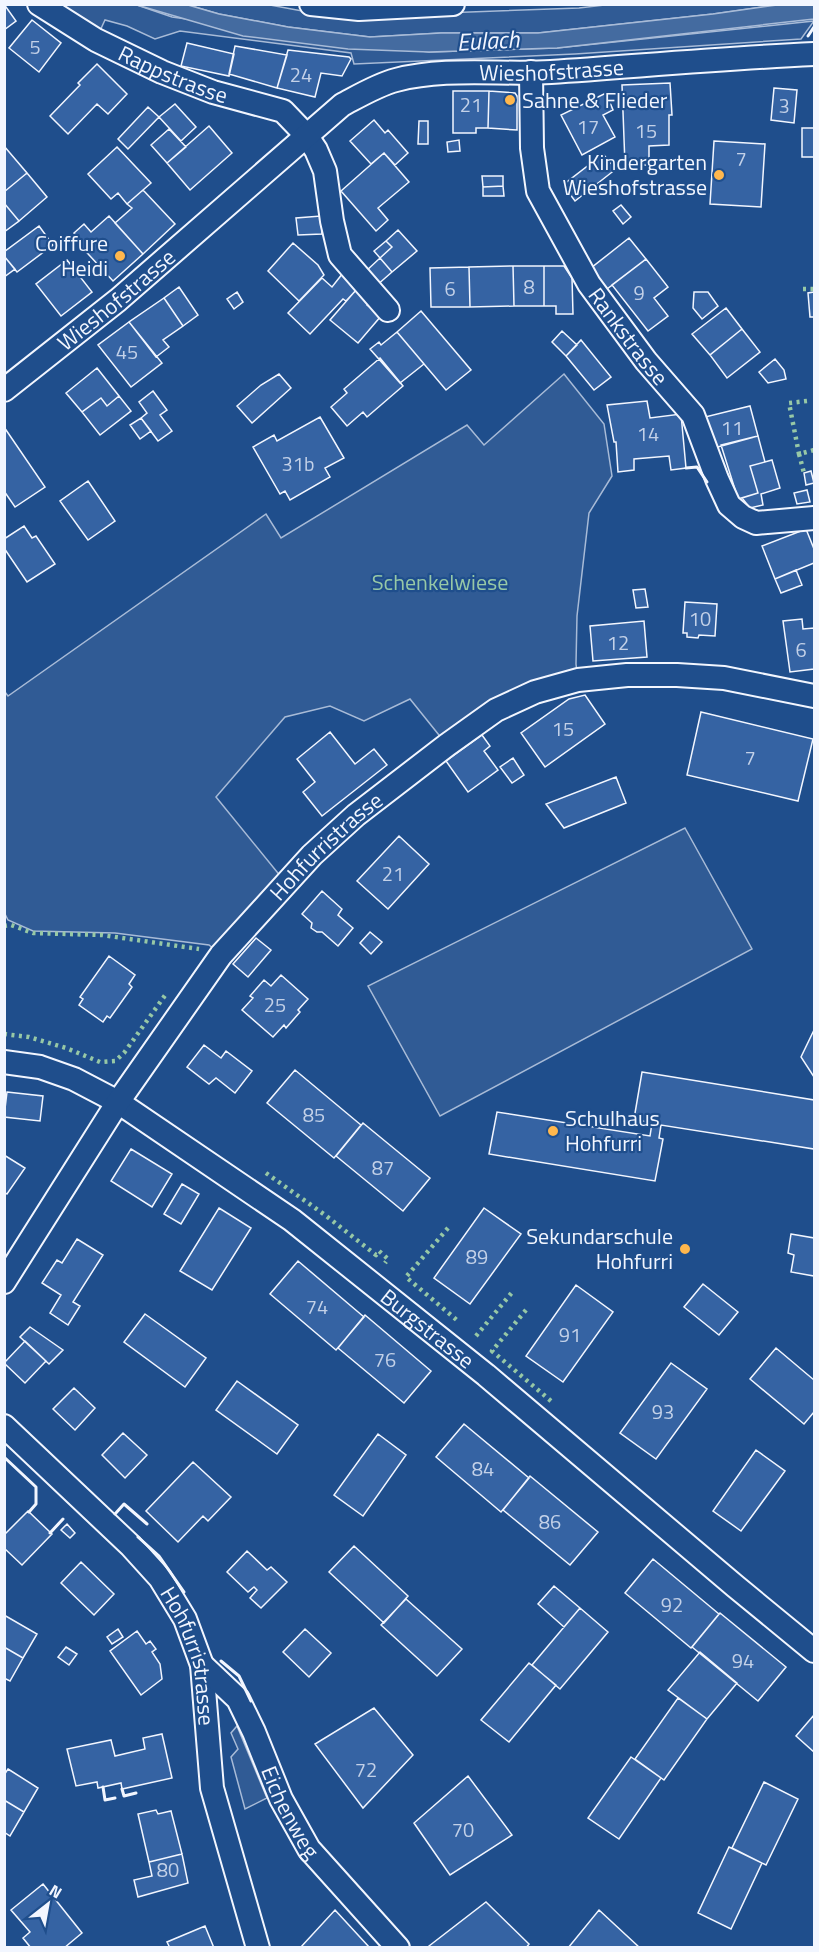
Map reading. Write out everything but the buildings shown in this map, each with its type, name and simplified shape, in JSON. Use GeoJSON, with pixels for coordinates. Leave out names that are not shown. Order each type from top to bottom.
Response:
{"type":"FeatureCollection","features":[{"type":"Feature","properties":{"kind":"street","name":"Rappstrasse"},"geometry":{"type":"LineString","coordinates":[[39,4],[96,40],[162,72],[213,92],[283,111],[306,135]]}},
{"type":"Feature","properties":{"kind":"street"},"geometry":{"type":"LineString","coordinates":[[311,4],[359,9],[453,4]]}},
{"type":"Feature","properties":{"kind":"street","name":"Wieshofstrasse"},"geometry":{"type":"LineString","coordinates":[[4,390],[118,300],[342,105],[394,81],[449,73],[531,72],[814,54]]}},
{"type":"Feature","properties":{"kind":"street","name":"Rankstrasse"},"geometry":{"type":"LineString","coordinates":[[531,72],[532,148],[538,191],[589,284],[646,361],[693,415],[729,505],[743,517],[756,523],[814,518]]}},
{"type":"Feature","properties":{"kind":"street"},"geometry":{"type":"LineString","coordinates":[[306,135],[316,150],[325,171],[332,221],[340,255],[388,310]]}},
{"type":"Feature","properties":{"kind":"street","name":"Hohfurristrasse"},"geometry":{"type":"LineString","coordinates":[[4,1282],[118,1102],[221,955],[312,855],[356,815],[496,710],[535,692],[578,680],[627,675],[724,678],[814,696]]}},
{"type":"Feature","properties":{"kind":"street","name":"Burgstrasse"},"geometry":{"type":"LineString","coordinates":[[4,1062],[40,1067],[74,1079],[118,1102],[292,1220],[486,1375],[726,1579],[814,1650]]}},
{"type":"Feature","properties":{"kind":"street","name":"Hohfurristrasse"},"geometry":{"type":"LineString","coordinates":[[4,1426],[131,1546],[160,1578],[185,1619],[202,1665],[212,1788],[258,1947]]}},
{"type":"Feature","properties":{"kind":"street","name":"Eichenweg"},"geometry":{"type":"LineString","coordinates":[[202,1665],[238,1699],[281,1799],[309,1849],[398,1947]]}},
{"type":"Feature","properties":{"kind":"shaded area"},"geometry":{"type":"Polygon","coordinates":[[[613,4],[777,5],[538,33],[441,33],[370,37],[288,27],[219,14],[188,5],[270,5],[313,13],[362,16],[579,8],[613,4]]]}},
{"type":"Feature","properties":{"kind":"shaded area"},"geometry":{"type":"Polygon","coordinates":[[[53,5],[137,5],[172,17],[429,52],[557,48],[814,21],[801,39],[575,54],[354,64],[351,53],[180,31],[155,39],[127,26],[105,20],[98,35],[53,5]]]}},
{"type":"Feature","properties":{"kind":"shaded area","name":"Schenkelwiese"},"geometry":{"type":"Polygon","coordinates":[[[564,374],[604,424],[612,476],[589,513],[577,616],[578,680],[447,745],[410,699],[364,721],[330,706],[285,717],[216,797],[286,883],[221,955],[209,945],[115,933],[33,931],[8,920],[5,914],[5,692],[8,696],[266,514],[281,538],[467,425],[484,445],[564,374]]]}},
{"type":"Feature","properties":{"kind":"shaded area"},"geometry":{"type":"Polygon","coordinates":[[[685,828],[752,949],[440,1116],[368,986],[685,828]]]}},
{"type":"Feature","properties":{"kind":"shaded area"},"geometry":{"type":"Polygon","coordinates":[[[237,1726],[267,1798],[245,1809],[231,1757],[238,1749],[231,1733],[237,1726]]]}},
{"type":"Feature","properties":{"kind":"water","name":"Eulach"},"geometry":{"type":"Polygon","coordinates":[[[137,5],[188,5],[219,14],[288,27],[370,37],[441,33],[538,33],[777,5],[814,5],[814,19],[557,48],[429,52],[348,49],[243,36],[137,5]]]}},
{"type":"Feature","properties":{"kind":"hedge"},"geometry":{"type":"LineString","coordinates":[[803,289],[814,289]]}},
{"type":"Feature","properties":{"kind":"hedge"},"geometry":{"type":"LineString","coordinates":[[807,401],[789,403],[799,454],[814,450]]}},
{"type":"Feature","properties":{"kind":"hedge"},"geometry":{"type":"LineString","coordinates":[[799,454],[804,473]]}},
{"type":"Feature","properties":{"kind":"hedge"},"geometry":{"type":"LineString","coordinates":[[4,926],[11,925],[33,933],[102,935],[199,949]]}},
{"type":"Feature","properties":{"kind":"hedge"},"geometry":{"type":"LineString","coordinates":[[4,1034],[29,1037],[66,1048],[100,1062],[115,1061],[124,1053],[166,994]]}},
{"type":"Feature","properties":{"kind":"hedge"},"geometry":{"type":"LineString","coordinates":[[266,1173],[376,1255],[379,1251],[388,1259],[385,1263]]}},
{"type":"Feature","properties":{"kind":"hedge"},"geometry":{"type":"LineString","coordinates":[[448,1228],[406,1277],[458,1321]]}},
{"type":"Feature","properties":{"kind":"hedge"},"geometry":{"type":"LineString","coordinates":[[476,1336],[514,1290]]}},
{"type":"Feature","properties":{"kind":"hedge"},"geometry":{"type":"LineString","coordinates":[[526,1310],[492,1351],[551,1401]]}},
{"type":"Feature","properties":{"kind":"wall"},"geometry":{"type":"LineString","coordinates":[[808,36],[814,27]]}},
{"type":"Feature","properties":{"kind":"wall"},"geometry":{"type":"LineString","coordinates":[[686,468],[697,467],[707,482]]}},
{"type":"Feature","properties":{"kind":"wall"},"geometry":{"type":"LineString","coordinates":[[4,1457],[36,1487],[36,1504],[29,1512]]}},
{"type":"Feature","properties":{"kind":"wall"},"geometry":{"type":"LineString","coordinates":[[115,1514],[124,1504],[147,1524]]}},
{"type":"Feature","properties":{"kind":"wall"},"geometry":{"type":"LineString","coordinates":[[50,1533],[63,1519]]}},
{"type":"Feature","properties":{"kind":"wall"},"geometry":{"type":"LineString","coordinates":[[138,1537],[159,1556],[184,1592]]}},
{"type":"Feature","properties":{"kind":"wall"},"geometry":{"type":"LineString","coordinates":[[221,1661],[239,1676],[251,1701]]}},
{"type":"Feature","properties":{"kind":"wall"},"geometry":{"type":"LineString","coordinates":[[103,1787],[105,1800],[115,1798]]}},
{"type":"Feature","properties":{"kind":"wall"},"geometry":{"type":"LineString","coordinates":[[122,1789],[124,1796],[136,1793]]}},
{"type":"Feature","properties":{"kind":"place","name":"Sahne & Flieder"},"geometry":{"type":"Point","coordinates":[510,100]}},
{"type":"Feature","properties":{"kind":"place","name":"Kindergarten Wieshofstrasse"},"geometry":{"type":"Point","coordinates":[719,175]}},
{"type":"Feature","properties":{"kind":"place","name":"Coiffure Heidi"},"geometry":{"type":"Point","coordinates":[120,256]}},
{"type":"Feature","properties":{"kind":"place","name":"Schulhaus Hohfurri"},"geometry":{"type":"Point","coordinates":[553,1131]}},
{"type":"Feature","properties":{"kind":"place","name":"Sekundarschule Hohfurri"},"geometry":{"type":"Point","coordinates":[685,1249]}}]}
